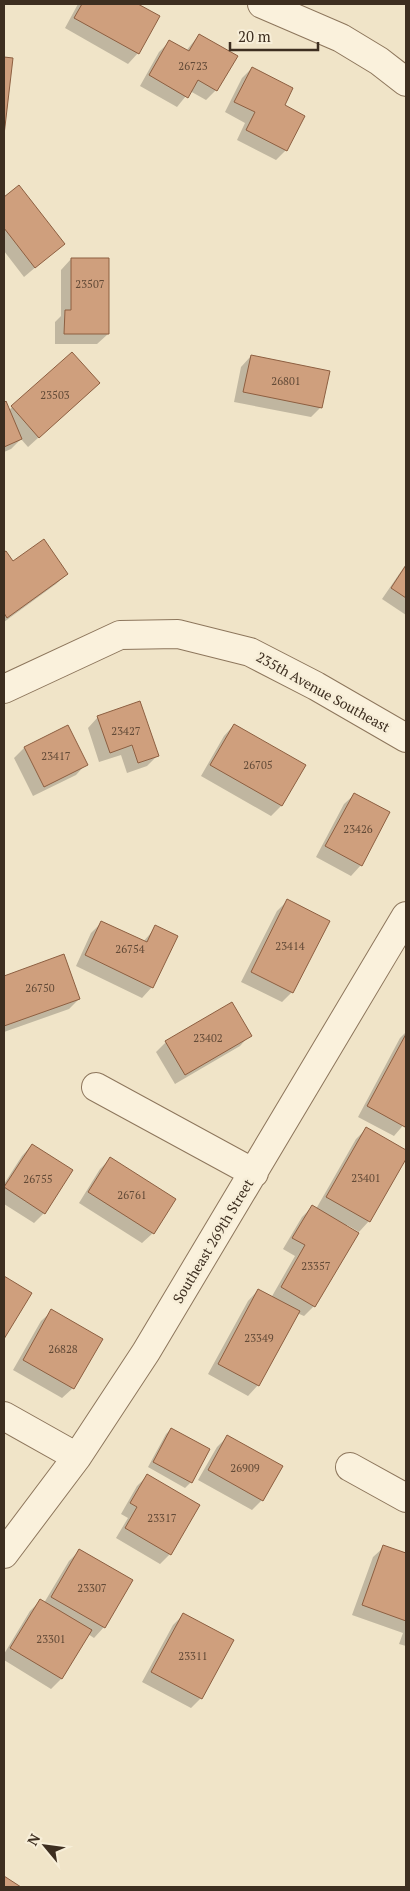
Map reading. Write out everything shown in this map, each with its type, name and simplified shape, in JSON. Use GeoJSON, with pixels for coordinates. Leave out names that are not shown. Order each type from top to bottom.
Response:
{"type":"FeatureCollection","features":[{"type":"Feature","properties":{"kind":"street"},"geometry":{"type":"LineString","coordinates":[[262,4],[340,38],[379,61],[406,82]]}},
{"type":"Feature","properties":{"kind":"street","name":"235th Avenue Southeast"},"geometry":{"type":"LineString","coordinates":[[4,689],[120,635],[178,634],[250,652],[316,686],[406,738]]}},
{"type":"Feature","properties":{"kind":"street","name":"Southeast 269th Street"},"geometry":{"type":"LineString","coordinates":[[4,1554],[77,1458],[146,1352],[406,916]]}},
{"type":"Feature","properties":{"kind":"street"},"geometry":{"type":"LineString","coordinates":[[96,1087],[254,1173]]}},
{"type":"Feature","properties":{"kind":"street"},"geometry":{"type":"LineString","coordinates":[[4,1416],[77,1458]]}},
{"type":"Feature","properties":{"kind":"street"},"geometry":{"type":"LineString","coordinates":[[350,1467],[406,1498]]}},
{"type":"Feature","properties":{"kind":"building"},"geometry":{"type":"Polygon","coordinates":[[[82,4],[138,4],[160,16],[139,54],[74,18],[82,4]]]}},
{"type":"Feature","properties":{"kind":"building"},"geometry":{"type":"Polygon","coordinates":[[[199,34],[238,56],[217,91],[198,80],[188,98],[149,75],[169,40],[189,51],[199,34]]]}},
{"type":"Feature","properties":{"kind":"building"},"geometry":{"type":"Polygon","coordinates":[[[4,57],[13,58],[4,135],[4,57]]]}},
{"type":"Feature","properties":{"kind":"building"},"geometry":{"type":"Polygon","coordinates":[[[252,67],[293,88],[285,105],[305,116],[287,151],[246,130],[255,112],[234,102],[252,67]]]}},
{"type":"Feature","properties":{"kind":"building"},"geometry":{"type":"Polygon","coordinates":[[[19,185],[65,244],[35,268],[4,228],[4,197],[19,185]]]}},
{"type":"Feature","properties":{"kind":"building"},"geometry":{"type":"Polygon","coordinates":[[[71,258],[109,258],[109,334],[64,334],[65,310],[71,310],[71,258]]]}},
{"type":"Feature","properties":{"kind":"building"},"geometry":{"type":"Polygon","coordinates":[[[72,352],[100,383],[39,438],[11,406],[72,352]]]}},
{"type":"Feature","properties":{"kind":"building"},"geometry":{"type":"Polygon","coordinates":[[[251,355],[330,371],[322,408],[243,392],[251,355]]]}},
{"type":"Feature","properties":{"kind":"building"},"geometry":{"type":"Polygon","coordinates":[[[6,401],[22,439],[4,447],[4,403],[6,401]]]}},
{"type":"Feature","properties":{"kind":"building"},"geometry":{"type":"Polygon","coordinates":[[[44,539],[68,574],[7,618],[4,613],[4,552],[6,551],[13,561],[44,539]]]}},
{"type":"Feature","properties":{"kind":"building"},"geometry":{"type":"Polygon","coordinates":[[[406,565],[406,598],[391,588],[406,565]]]}},
{"type":"Feature","properties":{"kind":"building"},"geometry":{"type":"Polygon","coordinates":[[[140,701],[159,756],[138,763],[132,745],[110,753],[97,716],[140,701]]]}},
{"type":"Feature","properties":{"kind":"building"},"geometry":{"type":"Polygon","coordinates":[[[234,724],[306,765],[282,806],[210,765],[234,724]]]}},
{"type":"Feature","properties":{"kind":"building"},"geometry":{"type":"Polygon","coordinates":[[[68,725],[88,765],[44,787],[24,747],[68,725]]]}},
{"type":"Feature","properties":{"kind":"building"},"geometry":{"type":"Polygon","coordinates":[[[354,793],[390,812],[362,866],[325,846],[354,793]]]}},
{"type":"Feature","properties":{"kind":"building"},"geometry":{"type":"Polygon","coordinates":[[[287,899],[330,921],[293,993],[251,972],[287,899]]]}},
{"type":"Feature","properties":{"kind":"building"},"geometry":{"type":"Polygon","coordinates":[[[101,921],[147,942],[155,925],[178,936],[153,988],[85,955],[101,921]]]}},
{"type":"Feature","properties":{"kind":"building"},"geometry":{"type":"Polygon","coordinates":[[[64,954],[80,999],[4,1026],[4,976],[64,954]]]}},
{"type":"Feature","properties":{"kind":"building"},"geometry":{"type":"Polygon","coordinates":[[[232,1002],[252,1036],[185,1075],[165,1041],[232,1002]]]}},
{"type":"Feature","properties":{"kind":"building"},"geometry":{"type":"Polygon","coordinates":[[[406,1034],[406,1125],[405,1127],[367,1106],[406,1034]]]}},
{"type":"Feature","properties":{"kind":"building"},"geometry":{"type":"Polygon","coordinates":[[[366,1127],[406,1150],[406,1159],[370,1222],[326,1197],[366,1127]]]}},
{"type":"Feature","properties":{"kind":"building"},"geometry":{"type":"Polygon","coordinates":[[[32,1144],[73,1170],[45,1214],[4,1187],[32,1144]]]}},
{"type":"Feature","properties":{"kind":"building"},"geometry":{"type":"Polygon","coordinates":[[[110,1157],[176,1199],[154,1234],[88,1192],[110,1157]]]}},
{"type":"Feature","properties":{"kind":"building"},"geometry":{"type":"Polygon","coordinates":[[[312,1205],[359,1233],[315,1307],[281,1287],[305,1245],[292,1238],[312,1205]]]}},
{"type":"Feature","properties":{"kind":"building"},"geometry":{"type":"Polygon","coordinates":[[[4,1276],[32,1293],[4,1339],[4,1276]]]}},
{"type":"Feature","properties":{"kind":"building"},"geometry":{"type":"Polygon","coordinates":[[[258,1289],[300,1311],[259,1386],[218,1364],[258,1289]]]}},
{"type":"Feature","properties":{"kind":"building"},"geometry":{"type":"Polygon","coordinates":[[[51,1309],[103,1339],[74,1389],[23,1360],[51,1309]]]}},
{"type":"Feature","properties":{"kind":"building"},"geometry":{"type":"Polygon","coordinates":[[[171,1428],[210,1449],[192,1483],[153,1462],[171,1428]]]}},
{"type":"Feature","properties":{"kind":"building"},"geometry":{"type":"Polygon","coordinates":[[[227,1435],[283,1466],[263,1501],[208,1470],[227,1435]]]}},
{"type":"Feature","properties":{"kind":"building"},"geometry":{"type":"Polygon","coordinates":[[[147,1474],[200,1505],[171,1555],[125,1528],[137,1507],[130,1503],[147,1474]]]}},
{"type":"Feature","properties":{"kind":"building"},"geometry":{"type":"Polygon","coordinates":[[[383,1545],[406,1553],[406,1621],[362,1605],[383,1545]]]}},
{"type":"Feature","properties":{"kind":"building"},"geometry":{"type":"Polygon","coordinates":[[[79,1549],[133,1580],[105,1628],[51,1597],[79,1549]]]}},
{"type":"Feature","properties":{"kind":"building"},"geometry":{"type":"Polygon","coordinates":[[[40,1599],[92,1630],[62,1679],[10,1648],[40,1599]]]}},
{"type":"Feature","properties":{"kind":"building"},"geometry":{"type":"Polygon","coordinates":[[[183,1613],[234,1640],[202,1699],[151,1672],[183,1613]]]}},
{"type":"Feature","properties":{"kind":"building"},"geometry":{"type":"Polygon","coordinates":[[[4,1876],[21,1887],[4,1887],[4,1876]]]}}]}
